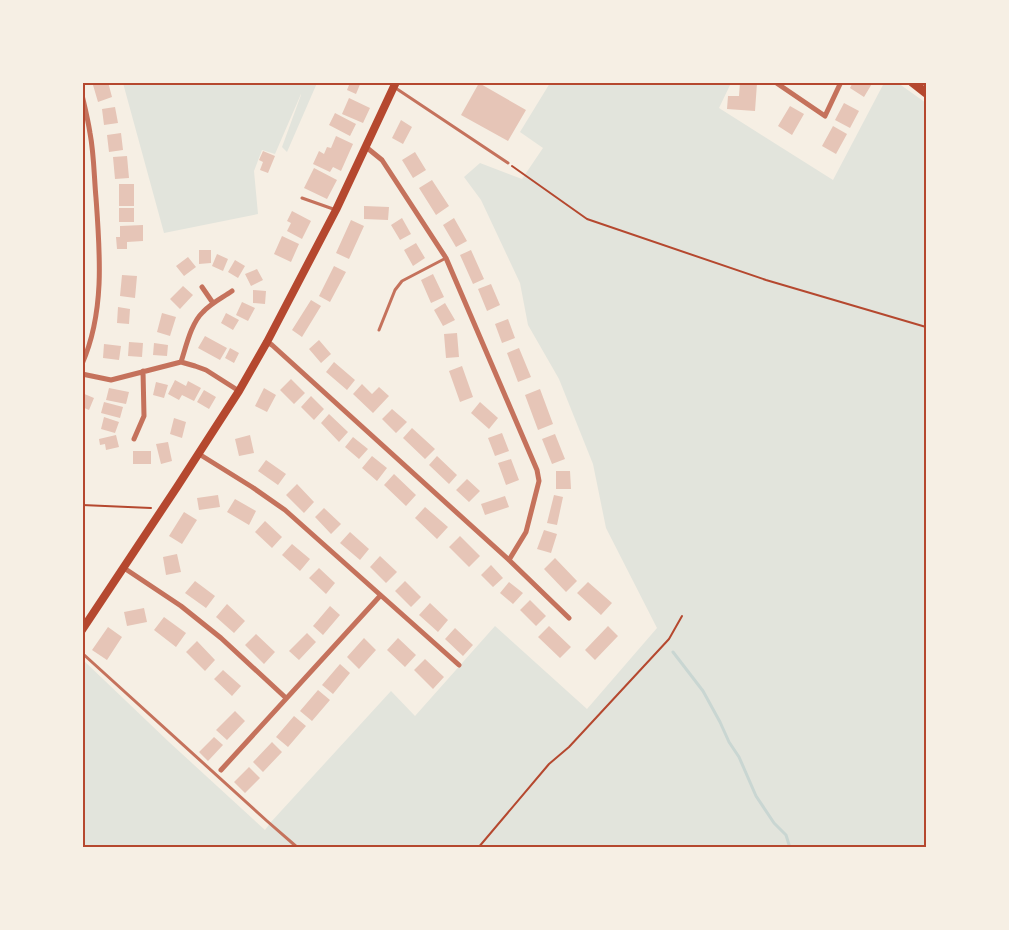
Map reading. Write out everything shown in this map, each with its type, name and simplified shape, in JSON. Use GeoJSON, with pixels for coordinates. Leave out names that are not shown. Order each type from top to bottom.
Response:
{"type":"FeatureCollection","features":[{"type":"Feature","properties":{"kind":"main road"},"geometry":{"type":"LineString","coordinates":[[912,82],[926,93]]}},
{"type":"Feature","properties":{"kind":"main road"},"geometry":{"type":"LineString","coordinates":[[82,630],[239,391],[267,342],[336,210],[395,85]]}},
{"type":"Feature","properties":{"kind":"street"},"geometry":{"type":"LineString","coordinates":[[775,82],[825,116],[841,82]]}},
{"type":"Feature","properties":{"kind":"street"},"geometry":{"type":"LineString","coordinates":[[82,95],[90,134],[97,207],[100,278],[92,337],[82,364]]}},
{"type":"Feature","properties":{"kind":"street"},"geometry":{"type":"LineString","coordinates":[[366,147],[382,160],[446,258],[537,470],[539,481],[526,532],[508,560]]}},
{"type":"Feature","properties":{"kind":"street"},"geometry":{"type":"LineString","coordinates":[[202,287],[214,303]]}},
{"type":"Feature","properties":{"kind":"street"},"geometry":{"type":"LineString","coordinates":[[181,362],[194,325],[201,314],[232,291]]}},
{"type":"Feature","properties":{"kind":"street"},"geometry":{"type":"LineString","coordinates":[[267,342],[508,560],[569,618]]}},
{"type":"Feature","properties":{"kind":"street"},"geometry":{"type":"LineString","coordinates":[[82,374],[111,380],[181,362],[206,370],[239,391]]}},
{"type":"Feature","properties":{"kind":"street"},"geometry":{"type":"LineString","coordinates":[[134,439],[144,416],[143,371]]}},
{"type":"Feature","properties":{"kind":"street"},"geometry":{"type":"LineString","coordinates":[[199,454],[285,510],[459,665]]}},
{"type":"Feature","properties":{"kind":"street"},"geometry":{"type":"LineString","coordinates":[[124,568],[181,606],[221,638],[286,698]]}},
{"type":"Feature","properties":{"kind":"street"},"geometry":{"type":"LineString","coordinates":[[221,770],[380,596]]}},
{"type":"Feature","properties":{"kind":"lane"},"geometry":{"type":"LineString","coordinates":[[395,85],[508,163]]}},
{"type":"Feature","properties":{"kind":"lane"},"geometry":{"type":"LineString","coordinates":[[302,198],[336,210]]}},
{"type":"Feature","properties":{"kind":"lane"},"geometry":{"type":"LineString","coordinates":[[378,330],[395,290],[402,281],[446,258]]}},
{"type":"Feature","properties":{"kind":"lane"},"geometry":{"type":"LineString","coordinates":[[82,653],[298,848]]}},
{"type":"Feature","properties":{"kind":"path"},"geometry":{"type":"LineString","coordinates":[[508,163],[587,219],[766,280],[926,327]]}},
{"type":"Feature","properties":{"kind":"path"},"geometry":{"type":"LineString","coordinates":[[82,505],[151,508]]}},
{"type":"Feature","properties":{"kind":"path"},"geometry":{"type":"LineString","coordinates":[[478,848],[549,764],[569,747],[669,639],[682,616]]}},
{"type":"Feature","properties":{"kind":"shaded area"},"geometry":{"type":"Polygon","coordinates":[[[123,82],[317,83],[287,152],[282,147],[301,94],[275,154],[262,150],[254,171],[258,214],[164,233],[123,82]]]}},
{"type":"Feature","properties":{"kind":"shaded area"},"geometry":{"type":"Polygon","coordinates":[[[550,83],[731,83],[719,108],[833,180],[884,83],[898,83],[926,103],[926,847],[83,847],[82,659],[265,830],[391,691],[415,716],[495,626],[587,709],[657,628],[606,528],[593,464],[559,379],[528,325],[520,283],[481,200],[464,177],[480,163],[522,179],[543,148],[520,132],[550,83]]]}},
{"type":"Feature","properties":{"kind":"building"},"geometry":{"type":"Polygon","coordinates":[[[108,82],[112,97],[98,102],[93,85],[108,82]]]}},
{"type":"Feature","properties":{"kind":"building"},"geometry":{"type":"Polygon","coordinates":[[[344,82],[361,82],[356,94],[347,90],[349,85],[344,82]]]}},
{"type":"Feature","properties":{"kind":"building"},"geometry":{"type":"Polygon","coordinates":[[[740,82],[757,83],[755,111],[727,109],[728,96],[739,96],[740,82]]]}},
{"type":"Feature","properties":{"kind":"building"},"geometry":{"type":"Polygon","coordinates":[[[853,82],[873,82],[864,97],[850,88],[853,82]]]}},
{"type":"Feature","properties":{"kind":"building"},"geometry":{"type":"Polygon","coordinates":[[[479,83],[526,110],[508,141],[461,115],[479,83]]]}},
{"type":"Feature","properties":{"kind":"building"},"geometry":{"type":"Polygon","coordinates":[[[349,98],[370,108],[363,123],[342,114],[349,98]]]}},
{"type":"Feature","properties":{"kind":"building"},"geometry":{"type":"Polygon","coordinates":[[[844,103],[859,111],[850,128],[835,120],[844,103]]]}},
{"type":"Feature","properties":{"kind":"building"},"geometry":{"type":"Polygon","coordinates":[[[790,106],[804,114],[792,135],[778,126],[790,106]]]}},
{"type":"Feature","properties":{"kind":"building"},"geometry":{"type":"Polygon","coordinates":[[[115,107],[118,123],[104,125],[102,109],[115,107]]]}},
{"type":"Feature","properties":{"kind":"building"},"geometry":{"type":"Polygon","coordinates":[[[335,113],[356,124],[350,136],[329,125],[335,113]]]}},
{"type":"Feature","properties":{"kind":"building"},"geometry":{"type":"Polygon","coordinates":[[[401,120],[412,127],[403,144],[392,138],[401,120]]]}},
{"type":"Feature","properties":{"kind":"building"},"geometry":{"type":"Polygon","coordinates":[[[833,126],[847,134],[836,154],[822,146],[833,126]]]}},
{"type":"Feature","properties":{"kind":"building"},"geometry":{"type":"Polygon","coordinates":[[[121,133],[123,150],[109,152],[107,135],[121,133]]]}},
{"type":"Feature","properties":{"kind":"building"},"geometry":{"type":"Polygon","coordinates":[[[336,136],[353,144],[341,171],[333,167],[330,172],[313,164],[319,151],[324,154],[327,147],[331,148],[336,136]]]}},
{"type":"Feature","properties":{"kind":"building"},"geometry":{"type":"Polygon","coordinates":[[[263,151],[275,156],[268,173],[260,170],[263,162],[259,160],[263,151]]]}},
{"type":"Feature","properties":{"kind":"building"},"geometry":{"type":"Polygon","coordinates":[[[415,152],[426,170],[413,178],[402,160],[415,152]]]}},
{"type":"Feature","properties":{"kind":"building"},"geometry":{"type":"Polygon","coordinates":[[[127,156],[129,178],[115,179],[113,157],[127,156]]]}},
{"type":"Feature","properties":{"kind":"building"},"geometry":{"type":"Polygon","coordinates":[[[314,168],[337,180],[327,199],[304,188],[314,168]]]}},
{"type":"Feature","properties":{"kind":"building"},"geometry":{"type":"Polygon","coordinates":[[[432,180],[449,206],[436,215],[419,188],[432,180]]]}},
{"type":"Feature","properties":{"kind":"building"},"geometry":{"type":"Polygon","coordinates":[[[119,184],[134,184],[134,206],[119,206],[119,184]]]}},
{"type":"Feature","properties":{"kind":"building"},"geometry":{"type":"Polygon","coordinates":[[[364,206],[389,207],[388,220],[364,219],[364,206]]]}},
{"type":"Feature","properties":{"kind":"building"},"geometry":{"type":"Polygon","coordinates":[[[119,208],[134,208],[134,222],[119,222],[119,208]]]}},
{"type":"Feature","properties":{"kind":"building"},"geometry":{"type":"Polygon","coordinates":[[[292,211],[311,221],[302,239],[287,231],[291,223],[287,221],[292,211]]]}},
{"type":"Feature","properties":{"kind":"building"},"geometry":{"type":"Polygon","coordinates":[[[402,218],[411,234],[400,240],[391,225],[402,218]]]}},
{"type":"Feature","properties":{"kind":"building"},"geometry":{"type":"Polygon","coordinates":[[[454,218],[467,241],[456,247],[443,225],[454,218]]]}},
{"type":"Feature","properties":{"kind":"building"},"geometry":{"type":"Polygon","coordinates":[[[351,220],[364,226],[349,259],[336,253],[351,220]]]}},
{"type":"Feature","properties":{"kind":"building"},"geometry":{"type":"Polygon","coordinates":[[[143,225],[143,241],[127,242],[127,249],[117,249],[116,237],[120,237],[120,226],[143,225]]]}},
{"type":"Feature","properties":{"kind":"building"},"geometry":{"type":"Polygon","coordinates":[[[282,236],[299,244],[291,262],[274,254],[282,236]]]}},
{"type":"Feature","properties":{"kind":"building"},"geometry":{"type":"Polygon","coordinates":[[[416,243],[425,258],[413,266],[404,250],[416,243]]]}},
{"type":"Feature","properties":{"kind":"building"},"geometry":{"type":"Polygon","coordinates":[[[199,250],[211,250],[211,263],[199,264],[199,250]]]}},
{"type":"Feature","properties":{"kind":"building"},"geometry":{"type":"Polygon","coordinates":[[[471,250],[484,279],[473,284],[460,255],[471,250]]]}},
{"type":"Feature","properties":{"kind":"building"},"geometry":{"type":"Polygon","coordinates":[[[217,254],[228,259],[223,271],[212,266],[217,254]]]}},
{"type":"Feature","properties":{"kind":"building"},"geometry":{"type":"Polygon","coordinates":[[[188,257],[196,267],[184,276],[176,266],[188,257]]]}},
{"type":"Feature","properties":{"kind":"building"},"geometry":{"type":"Polygon","coordinates":[[[235,260],[245,266],[238,278],[228,272],[235,260]]]}},
{"type":"Feature","properties":{"kind":"building"},"geometry":{"type":"Polygon","coordinates":[[[334,266],[346,272],[330,302],[319,296],[334,266]]]}},
{"type":"Feature","properties":{"kind":"building"},"geometry":{"type":"Polygon","coordinates":[[[257,269],[263,280],[251,286],[245,274],[257,269]]]}},
{"type":"Feature","properties":{"kind":"building"},"geometry":{"type":"Polygon","coordinates":[[[433,274],[444,297],[431,303],[421,280],[433,274]]]}},
{"type":"Feature","properties":{"kind":"building"},"geometry":{"type":"Polygon","coordinates":[[[122,275],[137,276],[135,298],[120,296],[122,275]]]}},
{"type":"Feature","properties":{"kind":"building"},"geometry":{"type":"Polygon","coordinates":[[[491,284],[500,305],[487,311],[478,289],[491,284]]]}},
{"type":"Feature","properties":{"kind":"building"},"geometry":{"type":"Polygon","coordinates":[[[183,286],[193,295],[180,309],[170,299],[183,286]]]}},
{"type":"Feature","properties":{"kind":"building"},"geometry":{"type":"Polygon","coordinates":[[[253,290],[266,291],[265,304],[253,303],[253,290]]]}},
{"type":"Feature","properties":{"kind":"building"},"geometry":{"type":"Polygon","coordinates":[[[311,300],[321,306],[302,337],[292,330],[311,300]]]}},
{"type":"Feature","properties":{"kind":"building"},"geometry":{"type":"Polygon","coordinates":[[[242,302],[255,308],[248,321],[236,315],[242,302]]]}},
{"type":"Feature","properties":{"kind":"building"},"geometry":{"type":"Polygon","coordinates":[[[445,303],[455,320],[443,326],[434,310],[445,303]]]}},
{"type":"Feature","properties":{"kind":"building"},"geometry":{"type":"Polygon","coordinates":[[[118,307],[130,309],[129,324],[117,323],[118,307]]]}},
{"type":"Feature","properties":{"kind":"building"},"geometry":{"type":"Polygon","coordinates":[[[162,313],[176,317],[170,336],[157,332],[162,313]]]}},
{"type":"Feature","properties":{"kind":"building"},"geometry":{"type":"Polygon","coordinates":[[[226,313],[239,320],[233,330],[221,323],[226,313]]]}},
{"type":"Feature","properties":{"kind":"building"},"geometry":{"type":"Polygon","coordinates":[[[508,319],[515,338],[502,343],[495,324],[508,319]]]}},
{"type":"Feature","properties":{"kind":"building"},"geometry":{"type":"Polygon","coordinates":[[[457,333],[459,357],[446,358],[444,334],[457,333]]]}},
{"type":"Feature","properties":{"kind":"building"},"geometry":{"type":"Polygon","coordinates":[[[205,336],[227,348],[220,360],[198,348],[205,336]]]}},
{"type":"Feature","properties":{"kind":"building"},"geometry":{"type":"Polygon","coordinates":[[[319,340],[331,354],[321,363],[309,349],[319,340]]]}},
{"type":"Feature","properties":{"kind":"building"},"geometry":{"type":"Polygon","coordinates":[[[129,342],[143,343],[142,357],[128,356],[129,342]]]}},
{"type":"Feature","properties":{"kind":"building"},"geometry":{"type":"Polygon","coordinates":[[[154,343],[168,345],[167,356],[153,355],[154,343]]]}},
{"type":"Feature","properties":{"kind":"building"},"geometry":{"type":"Polygon","coordinates":[[[104,344],[121,346],[119,360],[103,358],[104,344]]]}},
{"type":"Feature","properties":{"kind":"building"},"geometry":{"type":"Polygon","coordinates":[[[230,348],[239,353],[234,363],[225,358],[230,348]]]}},
{"type":"Feature","properties":{"kind":"building"},"geometry":{"type":"Polygon","coordinates":[[[519,348],[531,377],[518,382],[507,353],[519,348]]]}},
{"type":"Feature","properties":{"kind":"building"},"geometry":{"type":"Polygon","coordinates":[[[334,362],[355,380],[347,390],[326,372],[334,362]]]}},
{"type":"Feature","properties":{"kind":"building"},"geometry":{"type":"Polygon","coordinates":[[[462,366],[473,397],[460,402],[449,371],[462,366]]]}},
{"type":"Feature","properties":{"kind":"building"},"geometry":{"type":"Polygon","coordinates":[[[291,379],[305,393],[294,404],[280,390],[291,379]]]}},
{"type":"Feature","properties":{"kind":"building"},"geometry":{"type":"Polygon","coordinates":[[[175,380],[186,386],[188,381],[201,388],[194,401],[182,395],[179,400],[168,394],[175,380]]]}},
{"type":"Feature","properties":{"kind":"building"},"geometry":{"type":"Polygon","coordinates":[[[156,382],[168,385],[164,398],[153,395],[156,382]]]}},
{"type":"Feature","properties":{"kind":"building"},"geometry":{"type":"Polygon","coordinates":[[[362,384],[372,394],[379,387],[389,396],[373,413],[353,394],[362,384]]]}},
{"type":"Feature","properties":{"kind":"building"},"geometry":{"type":"Polygon","coordinates":[[[109,388],[129,392],[126,404],[106,400],[109,388]]]}},
{"type":"Feature","properties":{"kind":"building"},"geometry":{"type":"Polygon","coordinates":[[[264,388],[276,395],[267,412],[255,406],[264,388]]]}},
{"type":"Feature","properties":{"kind":"building"},"geometry":{"type":"Polygon","coordinates":[[[540,389],[553,424],[538,430],[525,395],[540,389]]]}},
{"type":"Feature","properties":{"kind":"building"},"geometry":{"type":"Polygon","coordinates":[[[204,390],[216,397],[209,409],[197,402],[204,390]]]}},
{"type":"Feature","properties":{"kind":"building"},"geometry":{"type":"Polygon","coordinates":[[[82,393],[94,398],[89,410],[82,407],[82,393]]]}},
{"type":"Feature","properties":{"kind":"building"},"geometry":{"type":"Polygon","coordinates":[[[311,396],[324,409],[314,420],[301,407],[311,396]]]}},
{"type":"Feature","properties":{"kind":"building"},"geometry":{"type":"Polygon","coordinates":[[[104,402],[123,407],[120,418],[101,413],[104,402]]]}},
{"type":"Feature","properties":{"kind":"building"},"geometry":{"type":"Polygon","coordinates":[[[480,402],[498,418],[489,429],[471,413],[480,402]]]}},
{"type":"Feature","properties":{"kind":"building"},"geometry":{"type":"Polygon","coordinates":[[[392,409],[407,422],[396,433],[382,419],[392,409]]]}},
{"type":"Feature","properties":{"kind":"building"},"geometry":{"type":"Polygon","coordinates":[[[329,414],[348,432],[339,442],[321,423],[329,414]]]}},
{"type":"Feature","properties":{"kind":"building"},"geometry":{"type":"Polygon","coordinates":[[[104,417],[119,422],[115,433],[101,429],[104,417]]]}},
{"type":"Feature","properties":{"kind":"building"},"geometry":{"type":"Polygon","coordinates":[[[174,418],[186,422],[182,438],[170,434],[174,418]]]}},
{"type":"Feature","properties":{"kind":"building"},"geometry":{"type":"Polygon","coordinates":[[[412,428],[435,449],[425,459],[403,438],[412,428]]]}},
{"type":"Feature","properties":{"kind":"building"},"geometry":{"type":"Polygon","coordinates":[[[502,433],[509,451],[495,456],[488,438],[502,433]]]}},
{"type":"Feature","properties":{"kind":"building"},"geometry":{"type":"Polygon","coordinates":[[[555,434],[565,459],[552,464],[542,439],[555,434]]]}},
{"type":"Feature","properties":{"kind":"building"},"geometry":{"type":"Polygon","coordinates":[[[116,435],[119,447],[106,450],[105,444],[100,445],[99,439],[116,435]]]}},
{"type":"Feature","properties":{"kind":"building"},"geometry":{"type":"Polygon","coordinates":[[[250,435],[254,453],[239,456],[235,439],[250,435]]]}},
{"type":"Feature","properties":{"kind":"building"},"geometry":{"type":"Polygon","coordinates":[[[353,437],[368,449],[359,459],[345,447],[353,437]]]}},
{"type":"Feature","properties":{"kind":"building"},"geometry":{"type":"Polygon","coordinates":[[[168,442],[172,461],[161,464],[156,444],[168,442]]]}},
{"type":"Feature","properties":{"kind":"building"},"geometry":{"type":"Polygon","coordinates":[[[133,451],[151,451],[151,464],[133,464],[133,451]]]}},
{"type":"Feature","properties":{"kind":"building"},"geometry":{"type":"Polygon","coordinates":[[[372,456],[387,468],[377,481],[362,468],[372,456]]]}},
{"type":"Feature","properties":{"kind":"building"},"geometry":{"type":"Polygon","coordinates":[[[437,456],[457,475],[449,484],[429,465],[437,456]]]}},
{"type":"Feature","properties":{"kind":"building"},"geometry":{"type":"Polygon","coordinates":[[[511,459],[519,480],[506,485],[498,463],[511,459]]]}},
{"type":"Feature","properties":{"kind":"building"},"geometry":{"type":"Polygon","coordinates":[[[266,460],[286,474],[278,485],[258,471],[266,460]]]}},
{"type":"Feature","properties":{"kind":"building"},"geometry":{"type":"Polygon","coordinates":[[[556,471],[570,471],[571,489],[556,489],[556,471]]]}},
{"type":"Feature","properties":{"kind":"building"},"geometry":{"type":"Polygon","coordinates":[[[394,474],[416,495],[406,506],[384,485],[394,474]]]}},
{"type":"Feature","properties":{"kind":"building"},"geometry":{"type":"Polygon","coordinates":[[[467,479],[480,491],[469,502],[456,490],[467,479]]]}},
{"type":"Feature","properties":{"kind":"building"},"geometry":{"type":"Polygon","coordinates":[[[297,484],[314,502],[304,513],[286,495],[297,484]]]}},
{"type":"Feature","properties":{"kind":"building"},"geometry":{"type":"Polygon","coordinates":[[[218,495],[220,507],[199,510],[197,498],[218,495]]]}},
{"type":"Feature","properties":{"kind":"building"},"geometry":{"type":"Polygon","coordinates":[[[554,495],[563,497],[557,525],[547,523],[554,495]]]}},
{"type":"Feature","properties":{"kind":"building"},"geometry":{"type":"Polygon","coordinates":[[[505,496],[509,507],[485,515],[481,504],[505,496]]]}},
{"type":"Feature","properties":{"kind":"building"},"geometry":{"type":"Polygon","coordinates":[[[235,499],[256,511],[249,525],[227,512],[235,499]]]}},
{"type":"Feature","properties":{"kind":"building"},"geometry":{"type":"Polygon","coordinates":[[[425,507],[448,527],[437,539],[415,518],[425,507]]]}},
{"type":"Feature","properties":{"kind":"building"},"geometry":{"type":"Polygon","coordinates":[[[324,508],[341,524],[331,534],[315,517],[324,508]]]}},
{"type":"Feature","properties":{"kind":"building"},"geometry":{"type":"Polygon","coordinates":[[[184,512],[197,520],[182,544],[169,536],[184,512]]]}},
{"type":"Feature","properties":{"kind":"building"},"geometry":{"type":"Polygon","coordinates":[[[265,521],[282,537],[272,548],[255,532],[265,521]]]}},
{"type":"Feature","properties":{"kind":"building"},"geometry":{"type":"Polygon","coordinates":[[[544,530],[557,534],[551,553],[537,549],[544,530]]]}},
{"type":"Feature","properties":{"kind":"building"},"geometry":{"type":"Polygon","coordinates":[[[350,532],[369,549],[360,560],[340,543],[350,532]]]}},
{"type":"Feature","properties":{"kind":"building"},"geometry":{"type":"Polygon","coordinates":[[[460,536],[480,556],[469,567],[449,547],[460,536]]]}},
{"type":"Feature","properties":{"kind":"building"},"geometry":{"type":"Polygon","coordinates":[[[292,544],[310,559],[300,571],[282,555],[292,544]]]}},
{"type":"Feature","properties":{"kind":"building"},"geometry":{"type":"Polygon","coordinates":[[[177,554],[181,572],[166,575],[163,557],[177,554]]]}},
{"type":"Feature","properties":{"kind":"building"},"geometry":{"type":"Polygon","coordinates":[[[380,556],[397,572],[386,583],[370,567],[380,556]]]}},
{"type":"Feature","properties":{"kind":"building"},"geometry":{"type":"Polygon","coordinates":[[[555,558],[577,581],[566,592],[544,569],[555,558]]]}},
{"type":"Feature","properties":{"kind":"building"},"geometry":{"type":"Polygon","coordinates":[[[491,565],[503,578],[493,587],[481,575],[491,565]]]}},
{"type":"Feature","properties":{"kind":"building"},"geometry":{"type":"Polygon","coordinates":[[[319,568],[335,583],[326,594],[309,578],[319,568]]]}},
{"type":"Feature","properties":{"kind":"building"},"geometry":{"type":"Polygon","coordinates":[[[195,581],[215,596],[206,608],[185,593],[195,581]]]}},
{"type":"Feature","properties":{"kind":"building"},"geometry":{"type":"Polygon","coordinates":[[[405,581],[421,597],[411,607],[395,591],[405,581]]]}},
{"type":"Feature","properties":{"kind":"building"},"geometry":{"type":"Polygon","coordinates":[[[509,582],[523,593],[513,604],[500,593],[509,582]]]}},
{"type":"Feature","properties":{"kind":"building"},"geometry":{"type":"Polygon","coordinates":[[[588,582],[612,603],[601,615],[577,593],[588,582]]]}},
{"type":"Feature","properties":{"kind":"building"},"geometry":{"type":"Polygon","coordinates":[[[530,600],[546,616],[536,626],[520,610],[530,600]]]}},
{"type":"Feature","properties":{"kind":"building"},"geometry":{"type":"Polygon","coordinates":[[[430,603],[448,620],[438,632],[419,615],[430,603]]]}},
{"type":"Feature","properties":{"kind":"building"},"geometry":{"type":"Polygon","coordinates":[[[227,604],[245,621],[234,633],[216,617],[227,604]]]}},
{"type":"Feature","properties":{"kind":"building"},"geometry":{"type":"Polygon","coordinates":[[[330,606],[340,615],[323,635],[313,626],[330,606]]]}},
{"type":"Feature","properties":{"kind":"building"},"geometry":{"type":"Polygon","coordinates":[[[144,608],[147,622],[127,626],[124,612],[144,608]]]}},
{"type":"Feature","properties":{"kind":"building"},"geometry":{"type":"Polygon","coordinates":[[[164,617],[186,633],[176,647],[154,630],[164,617]]]}},
{"type":"Feature","properties":{"kind":"building"},"geometry":{"type":"Polygon","coordinates":[[[549,626],[571,647],[560,658],[538,637],[549,626]]]}},
{"type":"Feature","properties":{"kind":"building"},"geometry":{"type":"Polygon","coordinates":[[[608,626],[618,636],[595,660],[585,650],[608,626]]]}},
{"type":"Feature","properties":{"kind":"building"},"geometry":{"type":"Polygon","coordinates":[[[108,627],[122,637],[107,660],[92,650],[108,627]]]}},
{"type":"Feature","properties":{"kind":"building"},"geometry":{"type":"Polygon","coordinates":[[[455,628],[473,645],[463,656],[445,639],[455,628]]]}},
{"type":"Feature","properties":{"kind":"building"},"geometry":{"type":"Polygon","coordinates":[[[307,633],[316,642],[299,660],[289,651],[307,633]]]}},
{"type":"Feature","properties":{"kind":"building"},"geometry":{"type":"Polygon","coordinates":[[[256,634],[275,652],[264,664],[245,645],[256,634]]]}},
{"type":"Feature","properties":{"kind":"building"},"geometry":{"type":"Polygon","coordinates":[[[364,638],[376,650],[359,669],[347,657],[364,638]]]}},
{"type":"Feature","properties":{"kind":"building"},"geometry":{"type":"Polygon","coordinates":[[[398,638],[416,655],[405,667],[387,650],[398,638]]]}},
{"type":"Feature","properties":{"kind":"building"},"geometry":{"type":"Polygon","coordinates":[[[197,641],[215,660],[205,671],[186,652],[197,641]]]}},
{"type":"Feature","properties":{"kind":"building"},"geometry":{"type":"Polygon","coordinates":[[[425,659],[444,677],[433,689],[414,670],[425,659]]]}},
{"type":"Feature","properties":{"kind":"building"},"geometry":{"type":"Polygon","coordinates":[[[340,664],[350,673],[333,694],[322,685],[340,664]]]}},
{"type":"Feature","properties":{"kind":"building"},"geometry":{"type":"Polygon","coordinates":[[[223,670],[241,686],[232,696],[214,679],[223,670]]]}},
{"type":"Feature","properties":{"kind":"building"},"geometry":{"type":"Polygon","coordinates":[[[318,690],[330,700],[312,721],[300,711],[318,690]]]}},
{"type":"Feature","properties":{"kind":"building"},"geometry":{"type":"Polygon","coordinates":[[[235,711],[245,721],[227,740],[216,730],[235,711]]]}},
{"type":"Feature","properties":{"kind":"building"},"geometry":{"type":"Polygon","coordinates":[[[294,716],[306,726],[288,747],[276,737],[294,716]]]}},
{"type":"Feature","properties":{"kind":"building"},"geometry":{"type":"Polygon","coordinates":[[[214,737],[223,745],[208,761],[199,752],[214,737]]]}},
{"type":"Feature","properties":{"kind":"building"},"geometry":{"type":"Polygon","coordinates":[[[272,742],[282,752],[263,772],[253,762],[272,742]]]}},
{"type":"Feature","properties":{"kind":"building"},"geometry":{"type":"Polygon","coordinates":[[[249,767],[260,778],[245,793],[234,782],[249,767]]]}},
{"type":"Feature","properties":{"kind":"waterway"},"geometry":{"type":"LineString","coordinates":[[673,652],[703,691],[729,742],[739,757],[756,796],[774,823],[786,835],[790,848]]}}]}
